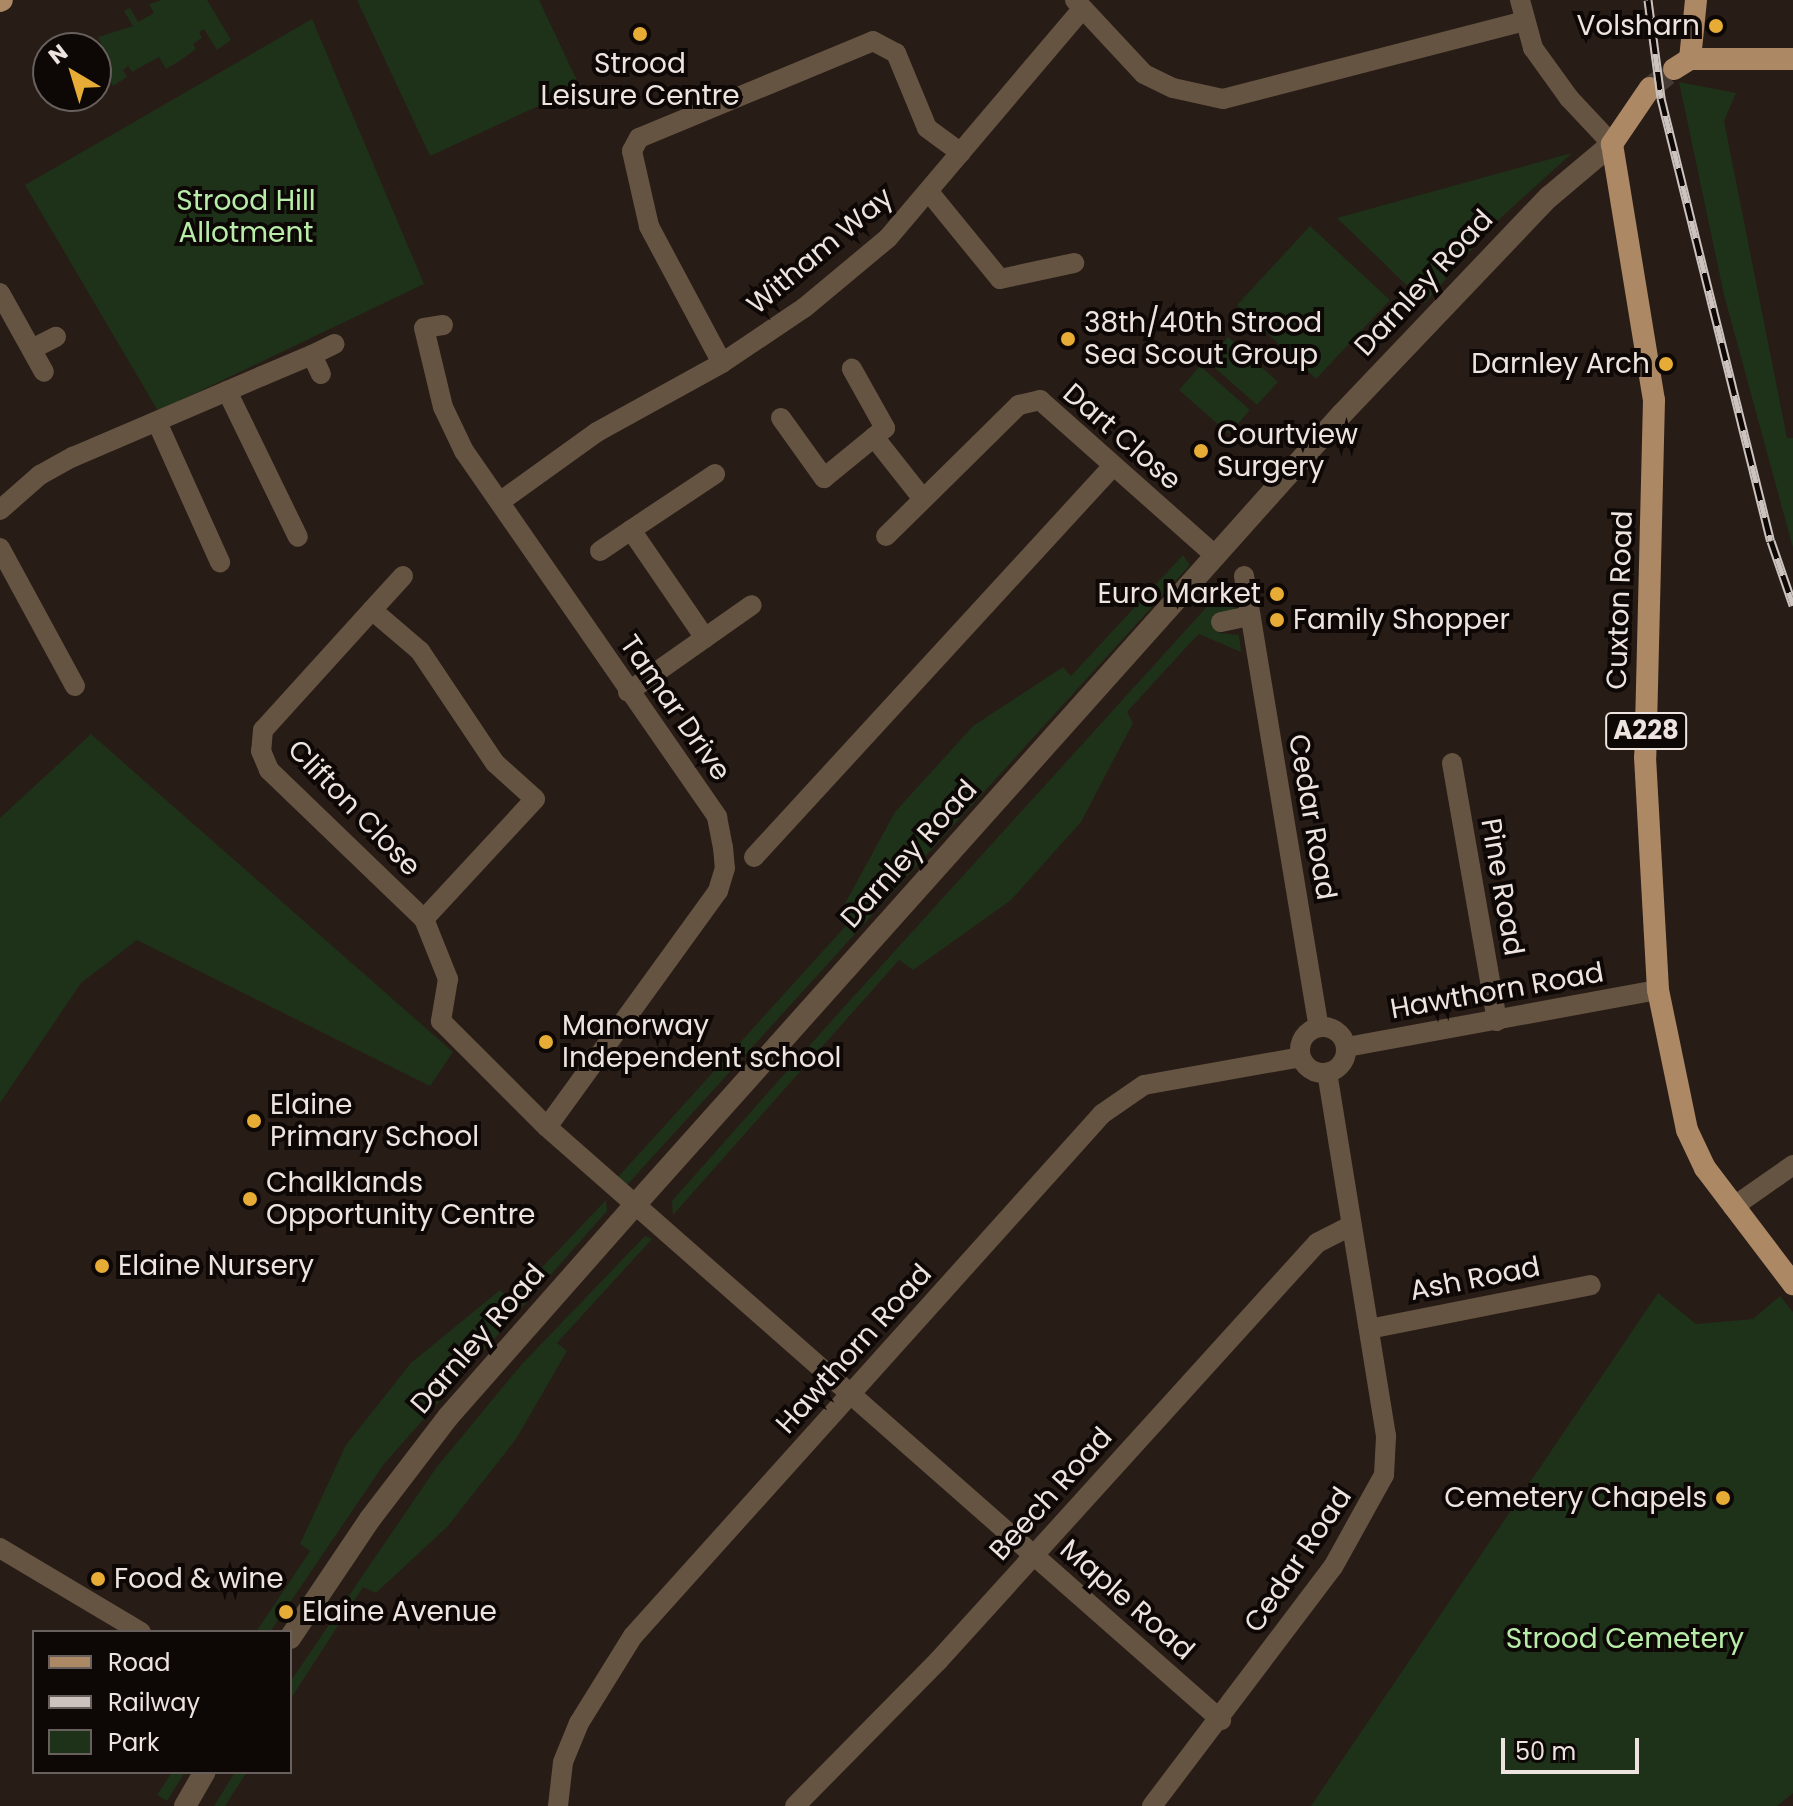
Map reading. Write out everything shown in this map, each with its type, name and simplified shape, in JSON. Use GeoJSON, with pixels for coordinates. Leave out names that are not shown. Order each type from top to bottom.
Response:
{"type":"FeatureCollection","features":[{"type":"Feature","properties":{"kind":"main road"},"geometry":{"type":"LineString","coordinates":[[1696,0],[1682,64],[1793,59]]}},
{"type":"Feature","properties":{"kind":"main road"},"geometry":{"type":"LineString","coordinates":[[1612,144],[1650,88]]}},
{"type":"Feature","properties":{"kind":"main road","name":"Cuxton Road"},"geometry":{"type":"LineString","coordinates":[[1612,144],[1654,400],[1645,757],[1658,990],[1687,1130],[1733,1207],[1793,1284]]}},
{"type":"Feature","properties":{"kind":"street"},"geometry":{"type":"LineString","coordinates":[[1520,0],[1533,48],[1548,71],[1612,144]]}},
{"type":"Feature","properties":{"kind":"street"},"geometry":{"type":"LineString","coordinates":[[1079,4],[1151,79],[1223,99],[1525,21]]}},
{"type":"Feature","properties":{"kind":"street","name":"Witham Way"},"geometry":{"type":"LineString","coordinates":[[501,501],[597,432],[722,363],[804,308],[888,238],[961,153],[1079,4]]}},
{"type":"Feature","properties":{"kind":"street"},"geometry":{"type":"LineString","coordinates":[[722,363],[649,226],[632,151],[639,138],[868,41],[894,51],[925,125],[961,153]]}},
{"type":"Feature","properties":{"kind":"street","name":"Darnley Road"},"geometry":{"type":"LineString","coordinates":[[292,1635],[370,1519],[448,1417],[635,1205],[1479,267],[1549,197],[1612,144]]}},
{"type":"Feature","properties":{"kind":"street"},"geometry":{"type":"LineString","coordinates":[[929,192],[1000,279],[1074,263]]}},
{"type":"Feature","properties":{"kind":"street"},"geometry":{"type":"LineString","coordinates":[[1,290],[44,372]]}},
{"type":"Feature","properties":{"kind":"street","name":"Tamar Drive"},"geometry":{"type":"LineString","coordinates":[[443,325],[424,328],[443,407],[464,451],[717,817],[725,868],[698,921],[547,1127]]}},
{"type":"Feature","properties":{"kind":"street"},"geometry":{"type":"LineString","coordinates":[[32,349],[56,337]]}},
{"type":"Feature","properties":{"kind":"street"},"geometry":{"type":"LineString","coordinates":[[0,510],[40,475],[227,391],[316,364],[335,344]]}},
{"type":"Feature","properties":{"kind":"street"},"geometry":{"type":"LineString","coordinates":[[781,418],[824,478],[885,428],[852,369]]}},
{"type":"Feature","properties":{"kind":"street"},"geometry":{"type":"LineString","coordinates":[[227,391],[298,537]]}},
{"type":"Feature","properties":{"kind":"street","name":"Dart Close"},"geometry":{"type":"LineString","coordinates":[[886,536],[1019,405],[1040,400],[1216,556]]}},
{"type":"Feature","properties":{"kind":"street"},"geometry":{"type":"LineString","coordinates":[[157,422],[220,562]]}},
{"type":"Feature","properties":{"kind":"street"},"geometry":{"type":"LineString","coordinates":[[874,437],[923,499]]}},
{"type":"Feature","properties":{"kind":"street"},"geometry":{"type":"LineString","coordinates":[[754,857],[1113,466]]}},
{"type":"Feature","properties":{"kind":"street"},"geometry":{"type":"LineString","coordinates":[[600,551],[715,474]]}},
{"type":"Feature","properties":{"kind":"street"},"geometry":{"type":"LineString","coordinates":[[631,530],[705,638]]}},
{"type":"Feature","properties":{"kind":"street"},"geometry":{"type":"LineString","coordinates":[[0,548],[75,686]]}},
{"type":"Feature","properties":{"kind":"street"},"geometry":{"type":"LineString","coordinates":[[372,610],[403,576]]}},
{"type":"Feature","properties":{"kind":"street","name":"Cedar Road"},"geometry":{"type":"LineString","coordinates":[[1244,576],[1319,1027]]}},
{"type":"Feature","properties":{"kind":"street"},"geometry":{"type":"LineString","coordinates":[[628,692],[752,605]]}},
{"type":"Feature","properties":{"kind":"street","name":"Clifton Close"},"geometry":{"type":"LineString","coordinates":[[424,919],[535,799],[495,763],[420,651],[372,610],[263,730],[261,751],[269,770],[424,919],[448,979],[441,1021],[547,1127],[635,1205]]}},
{"type":"Feature","properties":{"kind":"street"},"geometry":{"type":"LineString","coordinates":[[1221,622],[1250,616]]}},
{"type":"Feature","properties":{"kind":"street","name":"Pine Road"},"geometry":{"type":"LineString","coordinates":[[1452,763],[1497,1021]]}},
{"type":"Feature","properties":{"kind":"street","name":"Hawthorn Road"},"geometry":{"type":"LineString","coordinates":[[1347,1047],[1658,990]]}},
{"type":"Feature","properties":{"kind":"street"},"geometry":{"type":"LineString","coordinates":[[1319,1027],[1340,1033],[1347,1047],[1344,1061],[1327,1073],[1313,1071],[1301,1057],[1301,1041],[1319,1027]]}},
{"type":"Feature","properties":{"kind":"street","name":"Hawthorn Road"},"geometry":{"type":"LineString","coordinates":[[558,1806],[563,1762],[603,1677],[633,1636],[1122,1097],[1161,1081],[1301,1057]]}},
{"type":"Feature","properties":{"kind":"street","name":"Cedar Road"},"geometry":{"type":"LineString","coordinates":[[1152,1806],[1221,1720],[1333,1567],[1384,1475],[1386,1436],[1327,1073]]}},
{"type":"Feature","properties":{"kind":"street"},"geometry":{"type":"LineString","coordinates":[[1733,1207],[1793,1165]]}},
{"type":"Feature","properties":{"kind":"street","name":"Maple Road"},"geometry":{"type":"LineString","coordinates":[[635,1205],[1221,1720]]}},
{"type":"Feature","properties":{"kind":"street","name":"Beech Road"},"geometry":{"type":"LineString","coordinates":[[795,1806],[938,1661],[1317,1243],[1351,1226]]}},
{"type":"Feature","properties":{"kind":"street","name":"Ash Road"},"geometry":{"type":"LineString","coordinates":[[1369,1329],[1591,1285]]}},
{"type":"Feature","properties":{"kind":"street"},"geometry":{"type":"LineString","coordinates":[[0,1548],[138,1630]]}},
{"type":"Feature","properties":{"kind":"street"},"geometry":{"type":"LineString","coordinates":[[185,1806],[204,1774]]}},
{"type":"Feature","properties":{"kind":"green space"},"geometry":{"type":"Polygon","coordinates":[[[162,0],[207,0],[231,40],[217,50],[204,29],[199,32],[202,38],[193,44],[196,49],[181,60],[166,69],[159,57],[132,72],[128,66],[123,70],[127,77],[113,86],[112,33],[133,26],[124,11],[130,8],[138,22],[154,13],[149,4],[162,0]]]}},
{"type":"Feature","properties":{"kind":"green space"},"geometry":{"type":"Polygon","coordinates":[[[357,0],[539,0],[580,87],[430,156],[357,0]]]}},
{"type":"Feature","properties":{"kind":"green space","name":"Strood Hill Allotment"},"geometry":{"type":"Polygon","coordinates":[[[312,19],[424,284],[158,411],[25,185],[312,19]]]}},
{"type":"Feature","properties":{"kind":"green space"},"geometry":{"type":"Polygon","coordinates":[[[1679,82],[1736,93],[1724,121],[1787,438],[1793,438],[1793,548],[1724,295],[1679,82]]]}},
{"type":"Feature","properties":{"kind":"green space"},"geometry":{"type":"Polygon","coordinates":[[[1572,153],[1494,224],[1425,303],[1337,218],[1572,153]]]}},
{"type":"Feature","properties":{"kind":"green space"},"geometry":{"type":"Polygon","coordinates":[[[1310,226],[1390,300],[1316,379],[1237,305],[1310,226]]]}},
{"type":"Feature","properties":{"kind":"green space"},"geometry":{"type":"Polygon","coordinates":[[[1228,337],[1278,382],[1257,405],[1207,361],[1228,337]]]}},
{"type":"Feature","properties":{"kind":"green space"},"geometry":{"type":"Polygon","coordinates":[[[1200,366],[1250,410],[1229,434],[1179,390],[1200,366]]]}},
{"type":"Feature","properties":{"kind":"green space"},"geometry":{"type":"Polygon","coordinates":[[[1183,555],[1190,565],[627,1185],[618,1177],[852,919],[842,909],[895,812],[973,726],[1063,667],[1071,676],[1183,555]]]}},
{"type":"Feature","properties":{"kind":"green space"},"geometry":{"type":"Polygon","coordinates":[[[1231,587],[1235,609],[1219,619],[1219,633],[1239,635],[1241,652],[1199,634],[1127,712],[1133,723],[1081,822],[1011,900],[913,970],[899,960],[673,1215],[672,1201],[834,1018],[1223,589],[1231,587]]]}},
{"type":"Feature","properties":{"kind":"green space"},"geometry":{"type":"Polygon","coordinates":[[[91,734],[453,1052],[430,1086],[137,940],[81,983],[0,1103],[0,818],[91,734]]]}},
{"type":"Feature","properties":{"kind":"green space"},"geometry":{"type":"Polygon","coordinates":[[[606,1200],[607,1211],[384,1464],[271,1630],[257,1630],[310,1551],[300,1544],[346,1445],[411,1363],[500,1290],[511,1300],[606,1200]]]}},
{"type":"Feature","properties":{"kind":"green space"},"geometry":{"type":"Polygon","coordinates":[[[645,1236],[652,1239],[557,1343],[567,1351],[516,1439],[448,1526],[376,1593],[363,1587],[292,1697],[292,1679],[436,1468],[521,1365],[645,1236]]]}},
{"type":"Feature","properties":{"kind":"green space","name":"Strood Cemetery"},"geometry":{"type":"Polygon","coordinates":[[[1658,1293],[1696,1324],[1753,1319],[1780,1296],[1793,1312],[1793,1793],[1777,1806],[1311,1806],[1658,1293]]]}},
{"type":"Feature","properties":{"kind":"green space"},"geometry":{"type":"Polygon","coordinates":[[[171,1774],[184,1774],[167,1801],[157,1795],[171,1774]]]}},
{"type":"Feature","properties":{"kind":"green space"},"geometry":{"type":"Polygon","coordinates":[[[234,1774],[246,1774],[225,1806],[214,1806],[234,1774]]]}},
{"type":"Feature","properties":{"kind":"tunnel"},"geometry":{"type":"LineString","coordinates":[[1650,88],[1674,69]]}},
{"type":"Feature","properties":{"kind":"railway"},"geometry":{"type":"LineString","coordinates":[[1648,0],[1661,98],[1771,541],[1793,605]]}},
{"type":"Feature","properties":{"kind":"place","name":"Volsharn"},"geometry":{"type":"Point","coordinates":[1716,26]}},
{"type":"Feature","properties":{"kind":"place","name":"Strood Leisure Centre"},"geometry":{"type":"Point","coordinates":[640,34]}},
{"type":"Feature","properties":{"kind":"place","name":"38th/40th Strood Sea Scout Group"},"geometry":{"type":"Point","coordinates":[1068,339]}},
{"type":"Feature","properties":{"kind":"place","name":"Darnley Arch"},"geometry":{"type":"Point","coordinates":[1666,364]}},
{"type":"Feature","properties":{"kind":"place","name":"Courtview Surgery"},"geometry":{"type":"Point","coordinates":[1201,451]}},
{"type":"Feature","properties":{"kind":"place","name":"Euro Market"},"geometry":{"type":"Point","coordinates":[1277,594]}},
{"type":"Feature","properties":{"kind":"place","name":"Family Shopper"},"geometry":{"type":"Point","coordinates":[1277,620]}},
{"type":"Feature","properties":{"kind":"place","name":"Manorway Independent school"},"geometry":{"type":"Point","coordinates":[546,1042]}},
{"type":"Feature","properties":{"kind":"place","name":"Elaine Primary School"},"geometry":{"type":"Point","coordinates":[254,1121]}},
{"type":"Feature","properties":{"kind":"place","name":"Chalklands Opportunity Centre"},"geometry":{"type":"Point","coordinates":[250,1199]}},
{"type":"Feature","properties":{"kind":"place","name":"Elaine Nursery"},"geometry":{"type":"Point","coordinates":[102,1266]}},
{"type":"Feature","properties":{"kind":"place","name":"Cemetery Chapels"},"geometry":{"type":"Point","coordinates":[1723,1498]}},
{"type":"Feature","properties":{"kind":"place","name":"Food & wine"},"geometry":{"type":"Point","coordinates":[98,1579]}},
{"type":"Feature","properties":{"kind":"place","name":"Elaine Avenue"},"geometry":{"type":"Point","coordinates":[286,1612]}}]}
